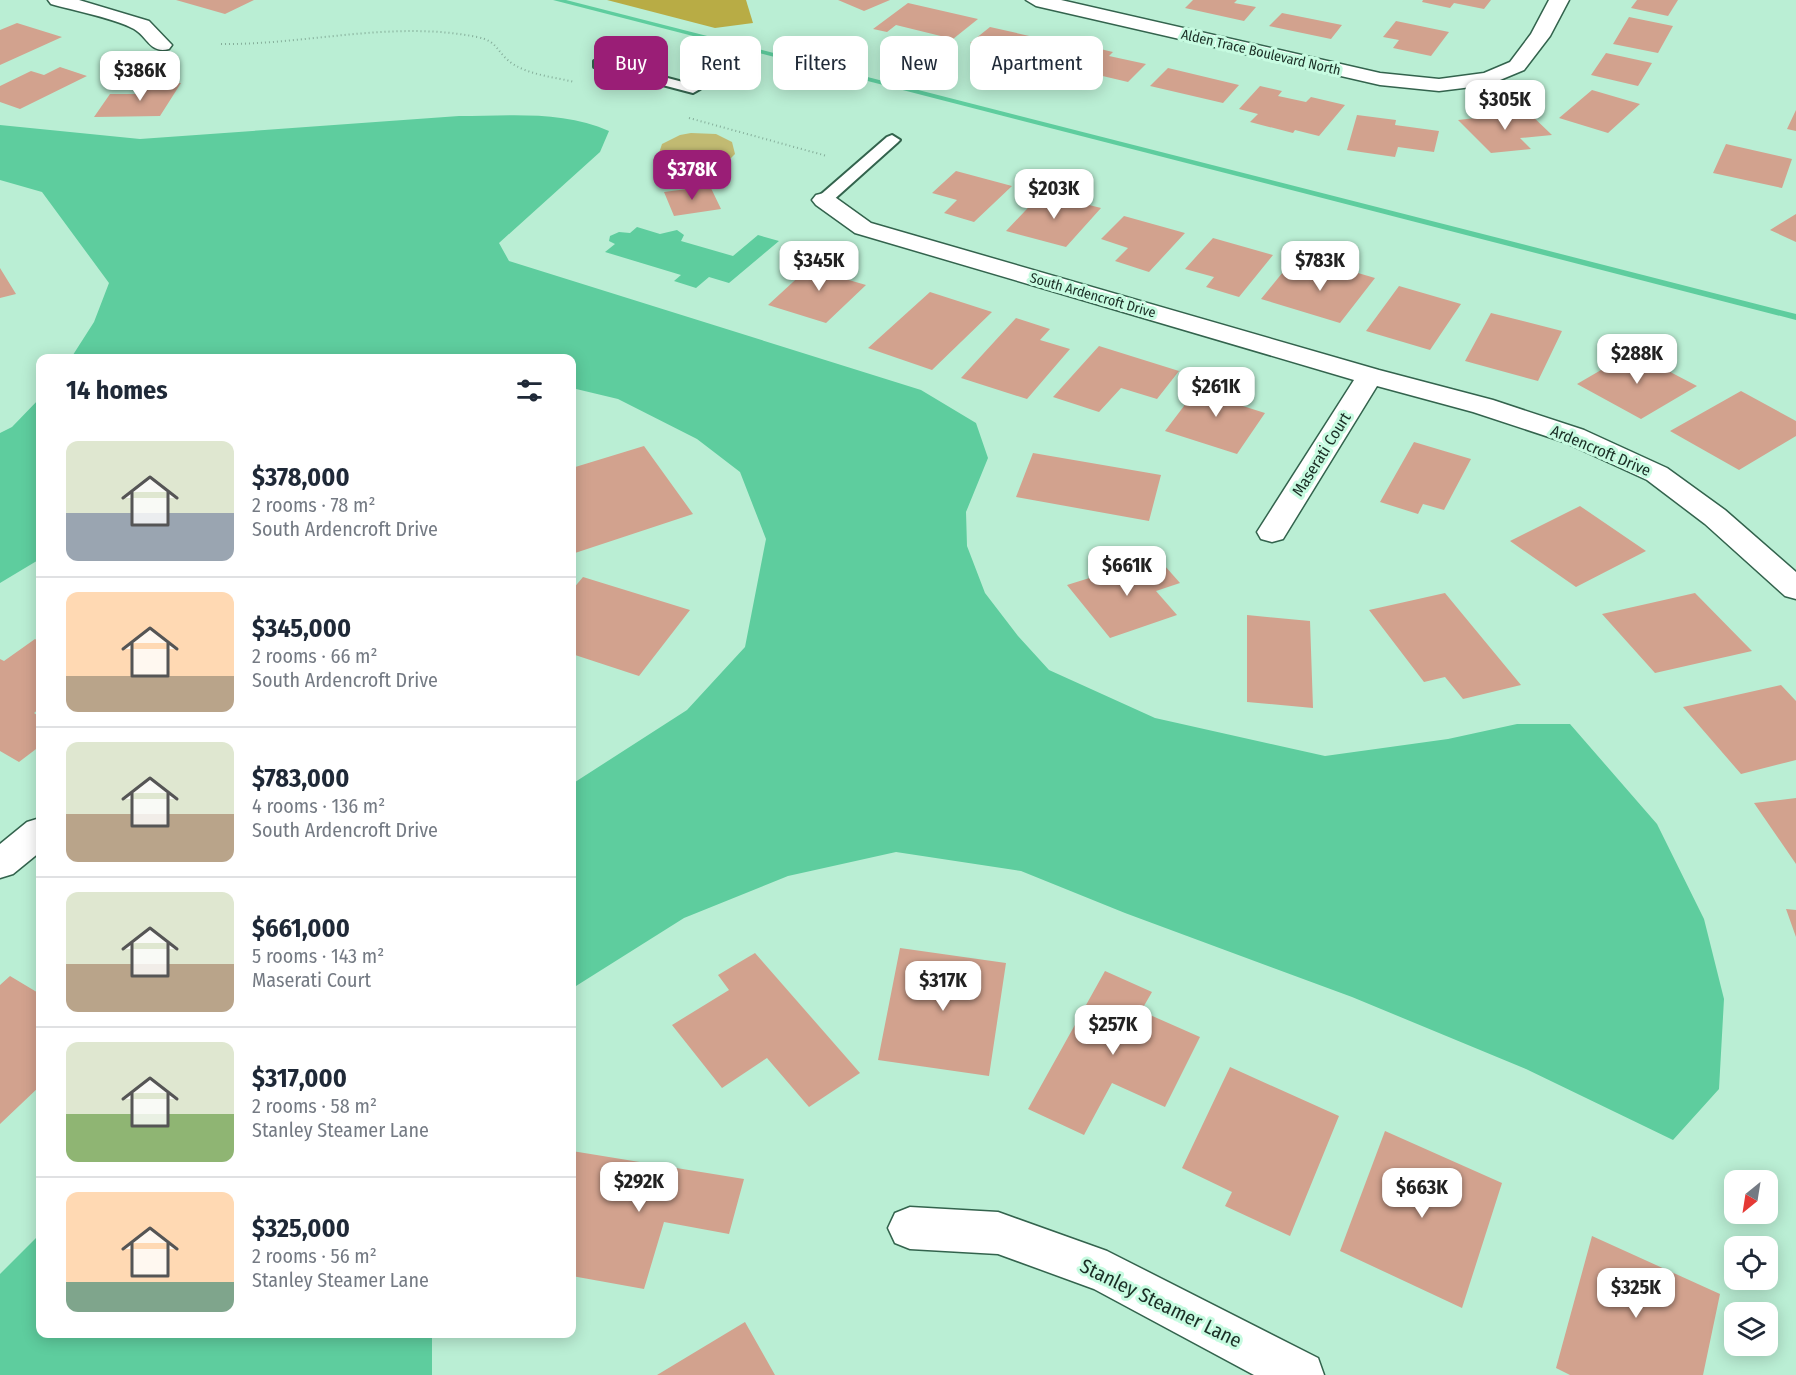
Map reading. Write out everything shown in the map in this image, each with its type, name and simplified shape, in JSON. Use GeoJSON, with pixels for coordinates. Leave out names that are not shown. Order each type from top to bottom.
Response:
{"type":"FeatureCollection","features":[{"type":"Feature","properties":{"kind":"street"},"geometry":{"type":"LineString","coordinates":[[58,0],[142,25],[162,45]]}},
{"type":"Feature","properties":{"kind":"street","name":"Alden Trace Boulevard North"},"geometry":{"type":"LineString","coordinates":[[1036,0],[1380,79],[1440,85],[1488,79],[1517,66],[1540,36],[1559,0]]}},
{"type":"Feature","properties":{"kind":"street","name":"South Ardencroft Drive"},"geometry":{"type":"LineString","coordinates":[[824,200],[863,228],[1370,376]]}},
{"type":"Feature","properties":{"kind":"street","name":"Maserati Court"},"geometry":{"type":"LineString","coordinates":[[1272,532],[1370,376]]}},
{"type":"Feature","properties":{"kind":"street","name":"Ardencroft Drive"},"geometry":{"type":"LineString","coordinates":[[1370,376],[1483,406],[1574,436],[1657,474],[1715,517],[1796,589]]}},
{"type":"Feature","properties":{"kind":"street"},"geometry":{"type":"LineString","coordinates":[[0,864],[36,835]]}},
{"type":"Feature","properties":{"kind":"street","name":"Stanley Steamer Lane"},"geometry":{"type":"LineString","coordinates":[[910,1228],[998,1233],[1107,1272],[1301,1375]]}},
{"type":"Feature","properties":{"kind":"lane"},"geometry":{"type":"LineString","coordinates":[[824,200],[892,140]]}},
{"type":"Feature","properties":{"kind":"path"},"geometry":{"type":"LineString","coordinates":[[221,44],[262,46],[382,31],[425,30],[457,33],[493,41],[500,46],[504,56],[524,69],[580,84]]}},
{"type":"Feature","properties":{"kind":"path"},"geometry":{"type":"LineString","coordinates":[[685,117],[862,166]]}},
{"type":"Feature","properties":{"kind":"shaded area"},"geometry":{"type":"Polygon","coordinates":[[[607,0],[746,0],[753,23],[715,28],[607,0]]]}},
{"type":"Feature","properties":{"kind":"shaded area"},"geometry":{"type":"Polygon","coordinates":[[[516,115],[573,120],[609,131],[600,152],[499,243],[509,261],[921,390],[976,423],[988,458],[966,512],[967,546],[985,593],[1018,636],[1049,670],[1155,718],[1325,756],[1448,739],[1517,724],[1570,724],[1657,824],[1704,919],[1724,999],[1719,1089],[1673,1140],[1526,1069],[1352,997],[1125,913],[1021,871],[896,852],[788,876],[684,918],[576,986],[576,781],[687,710],[745,647],[766,539],[740,472],[697,439],[618,399],[576,389],[576,354],[74,354],[94,322],[109,283],[42,192],[0,180],[0,125],[140,139],[459,116],[516,115]]]}},
{"type":"Feature","properties":{"kind":"shaded area"},"geometry":{"type":"Polygon","coordinates":[[[716,134],[732,142],[735,154],[718,166],[697,171],[675,168],[658,156],[662,144],[680,135],[716,134]]]}},
{"type":"Feature","properties":{"kind":"shaded area"},"geometry":{"type":"Polygon","coordinates":[[[637,227],[660,234],[677,230],[684,235],[681,241],[733,256],[758,235],[779,241],[729,283],[709,277],[696,288],[674,281],[681,275],[605,252],[615,244],[609,241],[610,236],[619,232],[630,233],[637,227]]]}},
{"type":"Feature","properties":{"kind":"shaded area"},"geometry":{"type":"Polygon","coordinates":[[[36,402],[36,561],[0,583],[0,433],[12,427],[36,402]]]}},
{"type":"Feature","properties":{"kind":"shaded area"},"geometry":{"type":"Polygon","coordinates":[[[36,1238],[36,1338],[432,1338],[432,1375],[0,1375],[0,1274],[36,1238]]]}},
{"type":"Feature","properties":{"kind":"building"},"geometry":{"type":"Polygon","coordinates":[[[176,0],[254,0],[225,14],[176,0]]]}},
{"type":"Feature","properties":{"kind":"building"},"geometry":{"type":"Polygon","coordinates":[[[838,0],[890,0],[864,11],[838,0]]]}},
{"type":"Feature","properties":{"kind":"building"},"geometry":{"type":"Polygon","coordinates":[[[1193,0],[1237,0],[1234,3],[1256,7],[1244,21],[1185,8],[1193,0]]]}},
{"type":"Feature","properties":{"kind":"building"},"geometry":{"type":"Polygon","coordinates":[[[1423,0],[1491,0],[1484,9],[1454,3],[1450,8],[1422,2],[1423,0]]]}},
{"type":"Feature","properties":{"kind":"building"},"geometry":{"type":"Polygon","coordinates":[[[1637,0],[1678,0],[1668,16],[1631,8],[1637,0]]]}},
{"type":"Feature","properties":{"kind":"building"},"geometry":{"type":"Polygon","coordinates":[[[908,3],[978,19],[957,36],[941,36],[896,25],[887,32],[873,29],[908,3]]]}},
{"type":"Feature","properties":{"kind":"building"},"geometry":{"type":"Polygon","coordinates":[[[1282,13],[1342,25],[1331,39],[1269,26],[1282,13]]]}},
{"type":"Feature","properties":{"kind":"building"},"geometry":{"type":"Polygon","coordinates":[[[1629,17],[1673,26],[1658,53],[1613,44],[1629,17]]]}},
{"type":"Feature","properties":{"kind":"building"},"geometry":{"type":"Polygon","coordinates":[[[1396,21],[1449,32],[1431,56],[1393,48],[1399,40],[1383,37],[1396,21]]]}},
{"type":"Feature","properties":{"kind":"building"},"geometry":{"type":"Polygon","coordinates":[[[17,23],[62,37],[0,65],[0,30],[17,23]]]}},
{"type":"Feature","properties":{"kind":"building"},"geometry":{"type":"Polygon","coordinates":[[[990,27],[1030,36],[979,36],[990,27]]]}},
{"type":"Feature","properties":{"kind":"building"},"geometry":{"type":"Polygon","coordinates":[[[1103,50],[1113,52],[1109,56],[1146,64],[1128,82],[1103,76],[1103,50]]]}},
{"type":"Feature","properties":{"kind":"building"},"geometry":{"type":"Polygon","coordinates":[[[1606,53],[1652,63],[1638,86],[1591,75],[1606,53]]]}},
{"type":"Feature","properties":{"kind":"building"},"geometry":{"type":"Polygon","coordinates":[[[60,67],[87,76],[20,109],[0,102],[0,86],[31,71],[44,75],[60,67]]]}},
{"type":"Feature","properties":{"kind":"building"},"geometry":{"type":"Polygon","coordinates":[[[1168,68],[1239,85],[1223,103],[1150,86],[1168,68]]]}},
{"type":"Feature","properties":{"kind":"building"},"geometry":{"type":"Polygon","coordinates":[[[144,83],[181,83],[160,116],[94,117],[110,94],[136,94],[144,83]]]}},
{"type":"Feature","properties":{"kind":"building"},"geometry":{"type":"Polygon","coordinates":[[[1260,86],[1282,91],[1278,96],[1306,102],[1311,97],[1345,105],[1319,136],[1295,130],[1293,133],[1250,122],[1258,114],[1239,109],[1260,86]]]}},
{"type":"Feature","properties":{"kind":"building"},"geometry":{"type":"Polygon","coordinates":[[[1592,90],[1640,104],[1608,133],[1559,118],[1592,90]]]}},
{"type":"Feature","properties":{"kind":"building"},"geometry":{"type":"Polygon","coordinates":[[[1796,110],[1796,131],[1787,129],[1796,110]]]}},
{"type":"Feature","properties":{"kind":"building"},"geometry":{"type":"Polygon","coordinates":[[[1528,112],[1552,135],[1520,138],[1531,149],[1491,153],[1458,120],[1528,112]]]}},
{"type":"Feature","properties":{"kind":"building"},"geometry":{"type":"Polygon","coordinates":[[[1357,115],[1396,120],[1395,125],[1439,131],[1434,152],[1398,147],[1395,157],[1347,150],[1357,115]]]}},
{"type":"Feature","properties":{"kind":"building"},"geometry":{"type":"Polygon","coordinates":[[[1726,144],[1792,159],[1782,188],[1713,173],[1726,144]]]}},
{"type":"Feature","properties":{"kind":"building"},"geometry":{"type":"Polygon","coordinates":[[[956,171],[1012,186],[974,222],[944,213],[957,200],[932,193],[956,171]]]}},
{"type":"Feature","properties":{"kind":"building"},"geometry":{"type":"Polygon","coordinates":[[[710,186],[721,209],[674,216],[664,192],[710,186]]]}},
{"type":"Feature","properties":{"kind":"building"},"geometry":{"type":"Polygon","coordinates":[[[1042,193],[1101,208],[1066,247],[1006,231],[1042,193]]]}},
{"type":"Feature","properties":{"kind":"building"},"geometry":{"type":"Polygon","coordinates":[[[1796,214],[1796,242],[1770,230],[1796,214]]]}},
{"type":"Feature","properties":{"kind":"building"},"geometry":{"type":"Polygon","coordinates":[[[1124,216],[1185,233],[1149,272],[1115,261],[1128,248],[1101,239],[1124,216]]]}},
{"type":"Feature","properties":{"kind":"building"},"geometry":{"type":"Polygon","coordinates":[[[1213,238],[1273,255],[1239,297],[1206,287],[1214,277],[1185,269],[1213,238]]]}},
{"type":"Feature","properties":{"kind":"building"},"geometry":{"type":"Polygon","coordinates":[[[818,259],[852,268],[842,278],[866,285],[826,323],[768,305],[818,259]]]}},
{"type":"Feature","properties":{"kind":"building"},"geometry":{"type":"Polygon","coordinates":[[[1324,263],[1375,278],[1340,323],[1261,299],[1283,272],[1310,280],[1324,263]]]}},
{"type":"Feature","properties":{"kind":"building"},"geometry":{"type":"Polygon","coordinates":[[[0,268],[16,294],[0,298],[0,268]]]}},
{"type":"Feature","properties":{"kind":"building"},"geometry":{"type":"Polygon","coordinates":[[[1399,286],[1461,304],[1430,350],[1366,331],[1399,286]]]}},
{"type":"Feature","properties":{"kind":"building"},"geometry":{"type":"Polygon","coordinates":[[[930,292],[992,312],[932,370],[868,348],[930,292]]]}},
{"type":"Feature","properties":{"kind":"building"},"geometry":{"type":"Polygon","coordinates":[[[1491,313],[1562,331],[1538,381],[1465,361],[1491,313]]]}},
{"type":"Feature","properties":{"kind":"building"},"geometry":{"type":"Polygon","coordinates":[[[1016,318],[1050,329],[1040,340],[1070,349],[1027,399],[961,378],[1016,318]]]}},
{"type":"Feature","properties":{"kind":"building"},"geometry":{"type":"Polygon","coordinates":[[[1099,346],[1179,371],[1157,399],[1121,388],[1099,412],[1053,397],[1099,346]]]}},
{"type":"Feature","properties":{"kind":"building"},"geometry":{"type":"Polygon","coordinates":[[[1632,352],[1697,386],[1641,419],[1577,384],[1632,352]]]}},
{"type":"Feature","properties":{"kind":"building"},"geometry":{"type":"Polygon","coordinates":[[[1206,377],[1240,388],[1230,402],[1265,413],[1237,454],[1165,431],[1206,377]]]}},
{"type":"Feature","properties":{"kind":"building"},"geometry":{"type":"Polygon","coordinates":[[[1741,391],[1796,421],[1796,436],[1739,470],[1670,431],[1741,391]]]}},
{"type":"Feature","properties":{"kind":"building"},"geometry":{"type":"Polygon","coordinates":[[[1414,442],[1471,459],[1444,510],[1423,504],[1418,514],[1380,502],[1414,442]]]}},
{"type":"Feature","properties":{"kind":"building"},"geometry":{"type":"Polygon","coordinates":[[[644,446],[693,514],[576,553],[576,467],[644,446]]]}},
{"type":"Feature","properties":{"kind":"building"},"geometry":{"type":"Polygon","coordinates":[[[1033,453],[1161,475],[1149,521],[1016,497],[1033,453]]]}},
{"type":"Feature","properties":{"kind":"building"},"geometry":{"type":"Polygon","coordinates":[[[1580,506],[1646,551],[1576,587],[1510,541],[1580,506]]]}},
{"type":"Feature","properties":{"kind":"building"},"geometry":{"type":"Polygon","coordinates":[[[1157,557],[1180,583],[1156,591],[1177,615],[1110,638],[1067,585],[1157,557]]]}},
{"type":"Feature","properties":{"kind":"building"},"geometry":{"type":"Polygon","coordinates":[[[583,577],[690,610],[639,676],[576,655],[576,585],[583,577]]]}},
{"type":"Feature","properties":{"kind":"building"},"geometry":{"type":"Polygon","coordinates":[[[1445,593],[1521,685],[1463,699],[1445,677],[1424,682],[1369,610],[1445,593]]]}},
{"type":"Feature","properties":{"kind":"building"},"geometry":{"type":"Polygon","coordinates":[[[1695,593],[1752,651],[1655,673],[1602,614],[1695,593]]]}},
{"type":"Feature","properties":{"kind":"building"},"geometry":{"type":"Polygon","coordinates":[[[1247,615],[1310,621],[1313,708],[1247,702],[1247,615]]]}},
{"type":"Feature","properties":{"kind":"building"},"geometry":{"type":"Polygon","coordinates":[[[36,640],[36,711],[34,713],[36,714],[36,749],[19,762],[0,751],[0,659],[4,661],[36,640]]]}},
{"type":"Feature","properties":{"kind":"building"},"geometry":{"type":"Polygon","coordinates":[[[1781,685],[1796,701],[1796,760],[1741,774],[1683,707],[1781,685]]]}},
{"type":"Feature","properties":{"kind":"building"},"geometry":{"type":"Polygon","coordinates":[[[1796,798],[1796,864],[1754,803],[1796,798]]]}},
{"type":"Feature","properties":{"kind":"building"},"geometry":{"type":"Polygon","coordinates":[[[1786,909],[1796,910],[1796,937],[1786,909]]]}},
{"type":"Feature","properties":{"kind":"building"},"geometry":{"type":"Polygon","coordinates":[[[900,948],[1006,963],[989,1076],[878,1060],[900,948]]]}},
{"type":"Feature","properties":{"kind":"building"},"geometry":{"type":"Polygon","coordinates":[[[755,953],[860,1073],[809,1107],[767,1058],[722,1088],[672,1025],[729,990],[718,975],[755,953]]]}},
{"type":"Feature","properties":{"kind":"building"},"geometry":{"type":"Polygon","coordinates":[[[1105,971],[1152,992],[1141,1011],[1200,1037],[1165,1107],[1112,1083],[1084,1135],[1028,1109],[1105,971]]]}},
{"type":"Feature","properties":{"kind":"building"},"geometry":{"type":"Polygon","coordinates":[[[10,976],[36,992],[36,1090],[0,1124],[0,985],[10,976]]]}},
{"type":"Feature","properties":{"kind":"building"},"geometry":{"type":"Polygon","coordinates":[[[1230,1067],[1339,1116],[1290,1236],[1225,1206],[1232,1192],[1182,1168],[1230,1067]]]}},
{"type":"Feature","properties":{"kind":"building"},"geometry":{"type":"Polygon","coordinates":[[[1385,1131],[1502,1183],[1462,1308],[1340,1251],[1385,1131]]]}},
{"type":"Feature","properties":{"kind":"building"},"geometry":{"type":"Polygon","coordinates":[[[576,1152],[744,1179],[729,1234],[664,1222],[644,1289],[576,1277],[576,1152]]]}},
{"type":"Feature","properties":{"kind":"building"},"geometry":{"type":"Polygon","coordinates":[[[1592,1236],[1720,1294],[1703,1375],[1570,1375],[1556,1368],[1592,1236]]]}},
{"type":"Feature","properties":{"kind":"building"},"geometry":{"type":"Polygon","coordinates":[[[745,1322],[775,1375],[657,1375],[745,1322]]]}},
{"type":"Feature","properties":{"kind":"waterway"},"geometry":{"type":"LineString","coordinates":[[557,0],[1796,317]]}}]}
